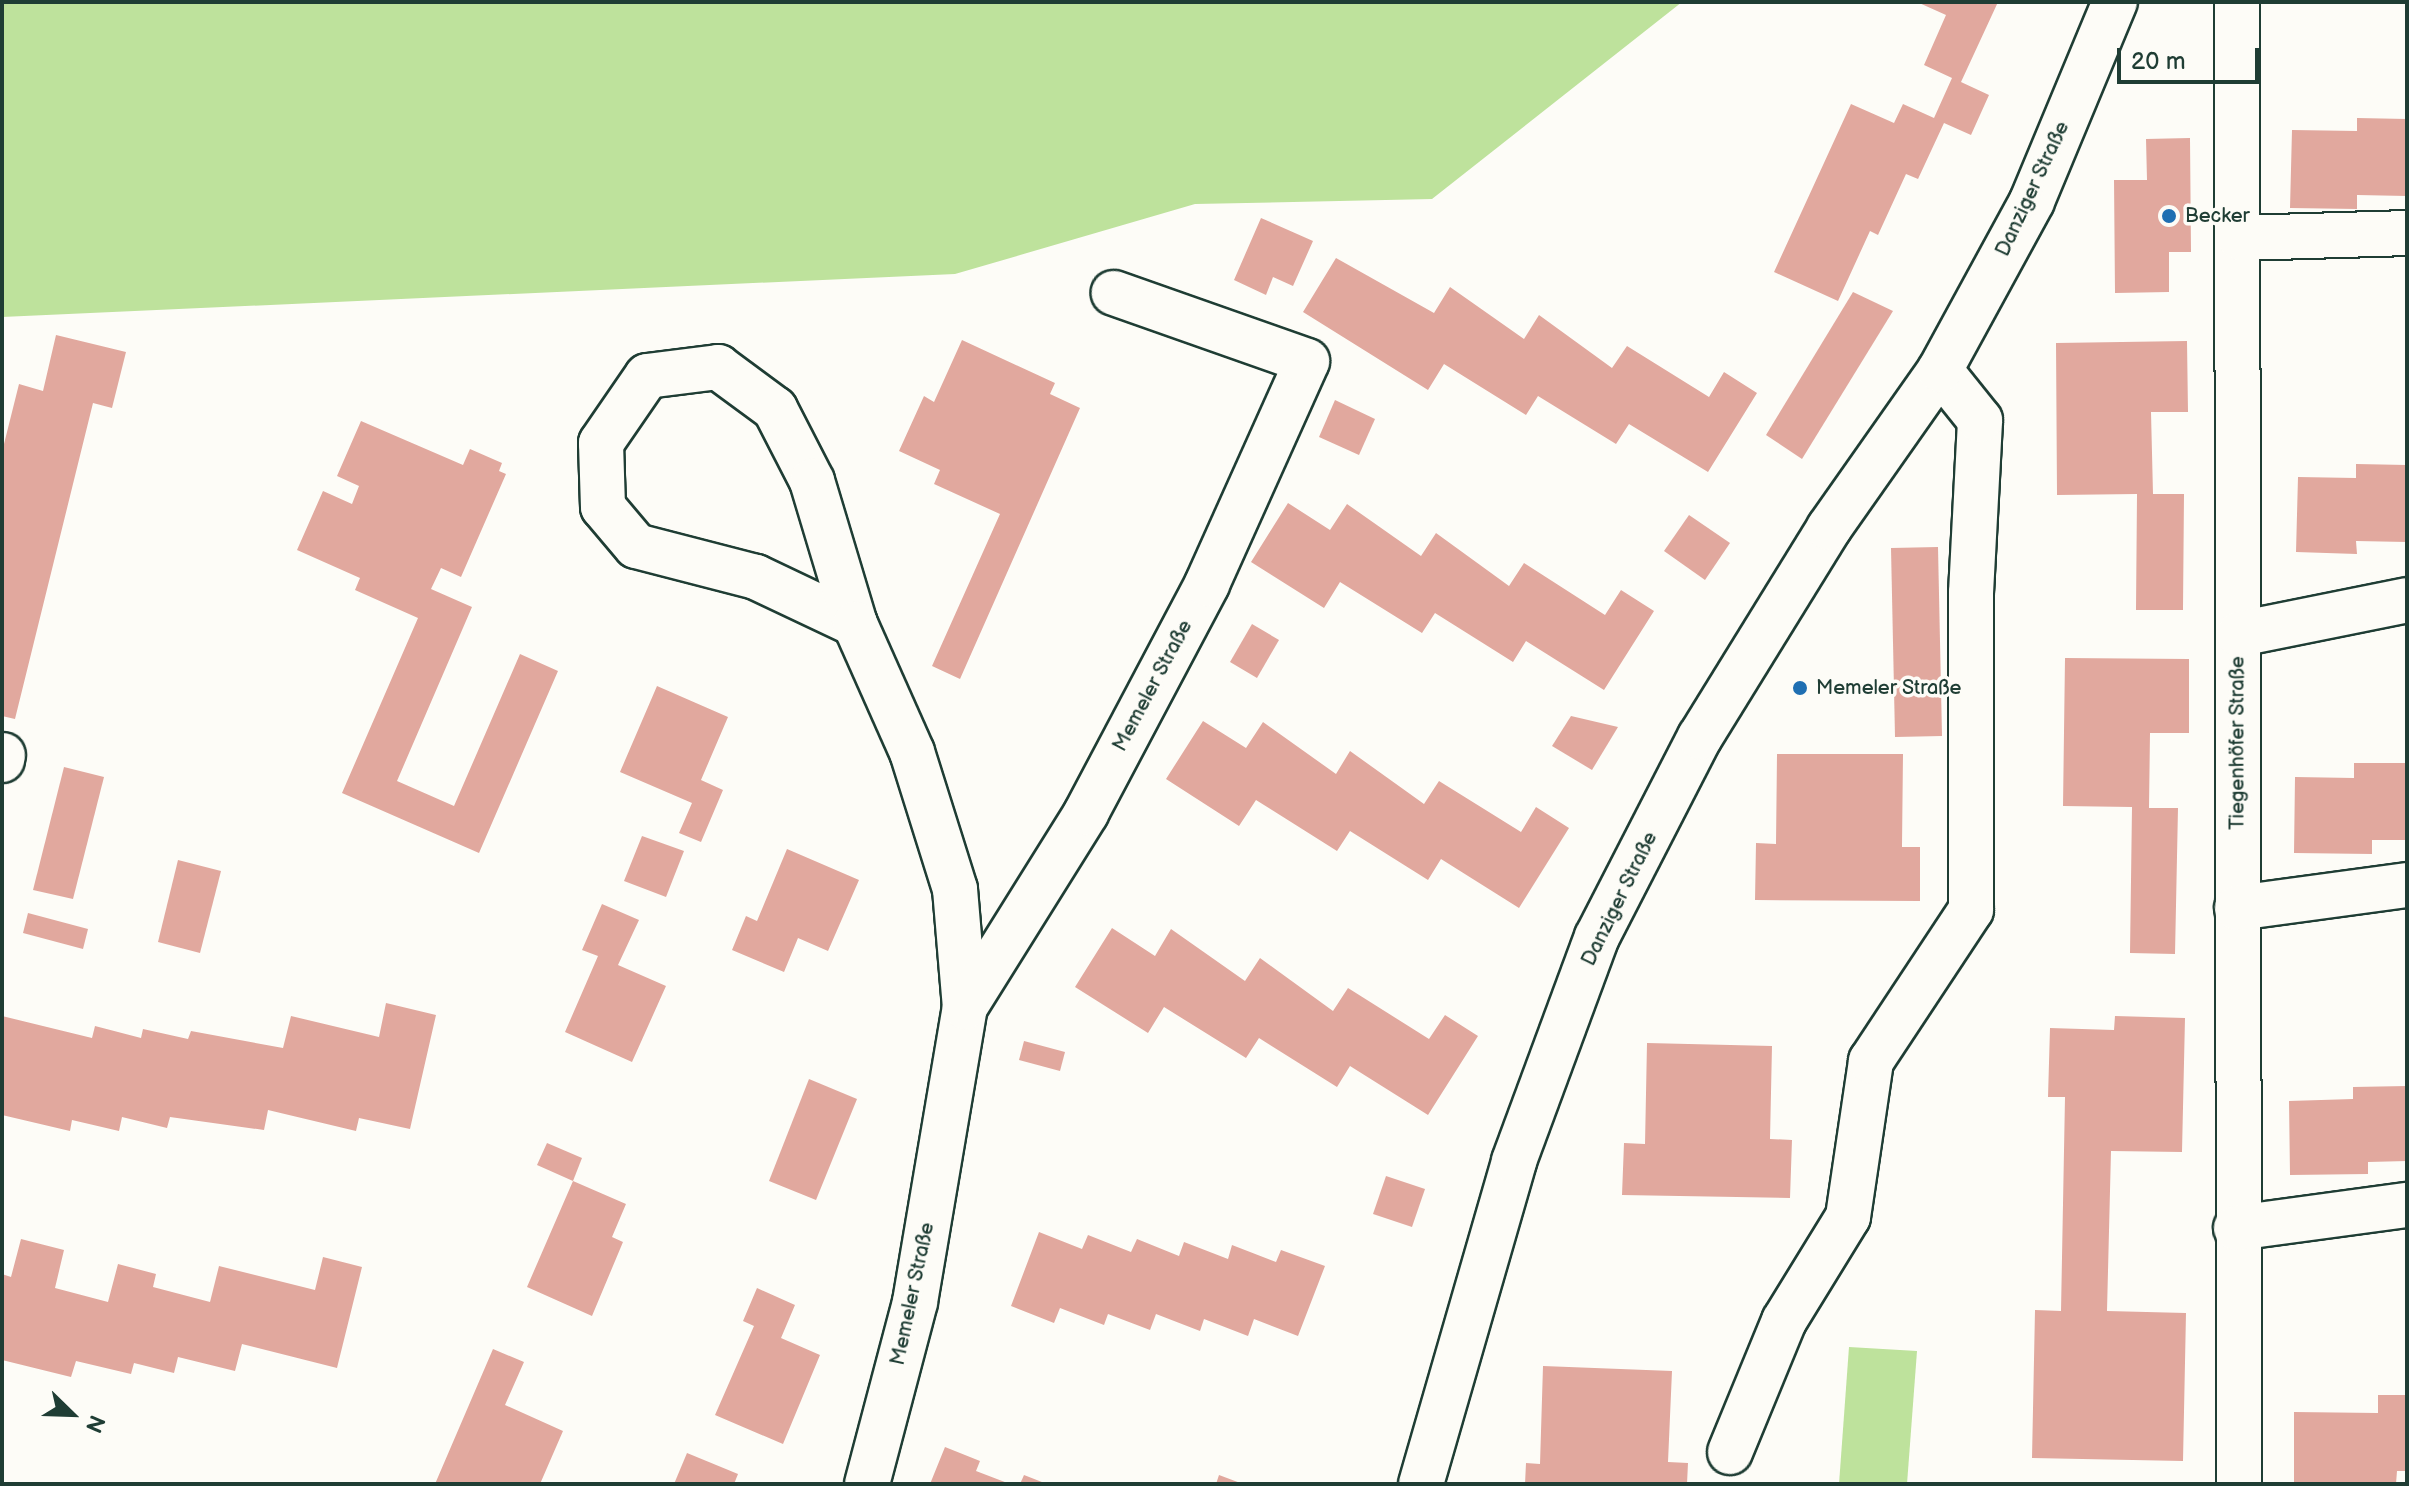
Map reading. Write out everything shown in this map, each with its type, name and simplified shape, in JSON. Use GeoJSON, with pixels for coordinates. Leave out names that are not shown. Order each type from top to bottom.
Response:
{"type":"FeatureCollection","features":[{"type":"Feature","properties":{"kind":"street","name":"Danziger Straße"},"geometry":{"type":"LineString","coordinates":[[1421,1484],[1514,1161],[1597,937],[1700,737],[1829,528],[1940,370],[2032,201],[2115,2]]}},
{"type":"Feature","properties":{"kind":"street","name":"Tiegenhöfer Straße"},"geometry":{"type":"LineString","coordinates":[[2237,2],[2240,238],[2236,1228],[2239,1484]]}},
{"type":"Feature","properties":{"kind":"street"},"geometry":{"type":"LineString","coordinates":[[2240,238],[2407,233]]}},
{"type":"Feature","properties":{"kind":"street","name":"Memeler Straße"},"geometry":{"type":"LineString","coordinates":[[965,1007],[1086,813],[1207,584],[1307,361],[1114,293]]}},
{"type":"Feature","properties":{"kind":"street","name":"Memeler Straße"},"geometry":{"type":"LineString","coordinates":[[855,624],[756,577],[691,565],[627,536],[603,507],[601,443],[647,376],[718,367],[775,409],[812,481],[855,624],[912,752],[955,889],[965,1007],[915,1302],[867,1484]]}},
{"type":"Feature","properties":{"kind":"street"},"geometry":{"type":"LineString","coordinates":[[1730,1452],[1784,1321],[1848,1217],[1871,1061],[1971,910],[1969,727],[1980,420],[1940,370]]}},
{"type":"Feature","properties":{"kind":"street"},"geometry":{"type":"LineString","coordinates":[[2239,634],[2407,600]]}},
{"type":"Feature","properties":{"kind":"street"},"geometry":{"type":"LineString","coordinates":[[2237,908],[2407,885]]}},
{"type":"Feature","properties":{"kind":"street"},"geometry":{"type":"LineString","coordinates":[[2236,1228],[2407,1205]]}},
{"type":"Feature","properties":{"kind":"green space"},"geometry":{"type":"Polygon","coordinates":[[[2,2],[1682,2],[1432,199],[1195,204],[955,274],[2,317],[2,2]]]}},
{"type":"Feature","properties":{"kind":"green space"},"geometry":{"type":"Polygon","coordinates":[[[1849,1347],[1917,1351],[1907,1484],[1839,1484],[1849,1347]]]}},
{"type":"Feature","properties":{"kind":"building"},"geometry":{"type":"Polygon","coordinates":[[[1917,2],[1998,2],[1961,82],[1989,95],[1971,135],[1944,123],[1918,179],[1906,174],[1878,235],[1870,231],[1838,301],[1774,272],[1851,104],[1894,123],[1903,104],[1934,118],[1952,78],[1924,65],[1946,15],[1917,2]]]}},
{"type":"Feature","properties":{"kind":"building"},"geometry":{"type":"Polygon","coordinates":[[[2357,118],[2407,119],[2407,196],[2357,195],[2357,209],[2290,208],[2292,130],[2357,131],[2357,118]]]}},
{"type":"Feature","properties":{"kind":"building"},"geometry":{"type":"Polygon","coordinates":[[[2190,138],[2191,252],[2169,252],[2169,292],[2115,293],[2114,180],[2147,180],[2146,139],[2190,138]]]}},
{"type":"Feature","properties":{"kind":"building"},"geometry":{"type":"Polygon","coordinates":[[[1261,218],[1313,241],[1293,286],[1273,277],[1266,295],[1234,280],[1261,218]]]}},
{"type":"Feature","properties":{"kind":"building"},"geometry":{"type":"Polygon","coordinates":[[[1336,258],[1434,313],[1450,287],[1524,339],[1539,315],[1612,368],[1627,346],[1709,397],[1724,372],[1757,393],[1708,472],[1629,424],[1616,444],[1538,396],[1526,415],[1444,364],[1428,390],[1303,312],[1336,258]]]}},
{"type":"Feature","properties":{"kind":"building"},"geometry":{"type":"Polygon","coordinates":[[[1853,292],[1893,311],[1802,459],[1766,435],[1853,292]]]}},
{"type":"Feature","properties":{"kind":"building"},"geometry":{"type":"Polygon","coordinates":[[[56,335],[126,352],[112,408],[93,403],[15,719],[2,716],[2,452],[19,384],[43,391],[56,335]]]}},
{"type":"Feature","properties":{"kind":"building"},"geometry":{"type":"Polygon","coordinates":[[[962,340],[1055,383],[1050,394],[1080,408],[960,679],[932,666],[1000,514],[934,484],[940,470],[899,451],[924,396],[934,402],[962,340]]]}},
{"type":"Feature","properties":{"kind":"building"},"geometry":{"type":"Polygon","coordinates":[[[2187,341],[2188,412],[2151,412],[2153,494],[2184,494],[2183,610],[2136,610],[2137,494],[2057,495],[2056,343],[2187,341]]]}},
{"type":"Feature","properties":{"kind":"building"},"geometry":{"type":"Polygon","coordinates":[[[1335,400],[1375,419],[1359,455],[1319,437],[1335,400]]]}},
{"type":"Feature","properties":{"kind":"building"},"geometry":{"type":"Polygon","coordinates":[[[361,421],[463,465],[470,449],[502,463],[499,471],[506,474],[461,577],[441,568],[431,589],[472,607],[397,781],[454,806],[520,654],[558,671],[479,853],[342,793],[418,618],[355,590],[360,578],[297,550],[323,491],[352,504],[359,486],[337,476],[361,421]]]}},
{"type":"Feature","properties":{"kind":"building"},"geometry":{"type":"Polygon","coordinates":[[[2356,464],[2407,465],[2407,542],[2356,541],[2357,554],[2296,552],[2298,477],[2356,478],[2356,464]]]}},
{"type":"Feature","properties":{"kind":"building"},"geometry":{"type":"Polygon","coordinates":[[[1288,503],[1330,530],[1347,504],[1421,556],[1436,533],[1509,586],[1524,563],[1605,615],[1621,590],[1654,611],[1604,690],[1526,641],[1513,662],[1435,613],[1422,633],[1340,582],[1324,608],[1251,562],[1288,503]]]}},
{"type":"Feature","properties":{"kind":"building"},"geometry":{"type":"Polygon","coordinates":[[[1689,515],[1730,543],[1705,580],[1664,551],[1689,515]]]}},
{"type":"Feature","properties":{"kind":"building"},"geometry":{"type":"Polygon","coordinates":[[[1938,547],[1942,736],[1895,737],[1891,548],[1938,547]]]}},
{"type":"Feature","properties":{"kind":"building"},"geometry":{"type":"Polygon","coordinates":[[[1252,624],[1279,640],[1257,678],[1230,662],[1252,624]]]}},
{"type":"Feature","properties":{"kind":"building"},"geometry":{"type":"Polygon","coordinates":[[[2065,658],[2189,659],[2189,733],[2150,733],[2149,808],[2178,808],[2175,954],[2130,953],[2132,807],[2063,806],[2065,658]]]}},
{"type":"Feature","properties":{"kind":"building"},"geometry":{"type":"Polygon","coordinates":[[[657,686],[728,717],[701,780],[723,790],[701,842],[679,833],[692,803],[620,772],[657,686]]]}},
{"type":"Feature","properties":{"kind":"building"},"geometry":{"type":"Polygon","coordinates":[[[1571,716],[1618,727],[1592,770],[1552,746],[1571,716]]]}},
{"type":"Feature","properties":{"kind":"building"},"geometry":{"type":"Polygon","coordinates":[[[1203,721],[1246,748],[1263,722],[1336,774],[1350,751],[1424,804],[1439,781],[1521,832],[1536,807],[1569,828],[1519,908],[1441,859],[1428,880],[1350,831],[1337,851],[1256,800],[1239,826],[1166,779],[1203,721]]]}},
{"type":"Feature","properties":{"kind":"building"},"geometry":{"type":"Polygon","coordinates":[[[1777,754],[1903,754],[1902,847],[1920,847],[1920,901],[1755,900],[1756,843],[1776,844],[1777,754]]]}},
{"type":"Feature","properties":{"kind":"building"},"geometry":{"type":"Polygon","coordinates":[[[2354,763],[2407,763],[2407,840],[2372,840],[2372,854],[2294,853],[2295,777],[2354,778],[2354,763]]]}},
{"type":"Feature","properties":{"kind":"building"},"geometry":{"type":"Polygon","coordinates":[[[64,767],[104,777],[73,899],[33,890],[64,767]]]}},
{"type":"Feature","properties":{"kind":"building"},"geometry":{"type":"Polygon","coordinates":[[[642,836],[684,851],[666,897],[624,881],[642,836]]]}},
{"type":"Feature","properties":{"kind":"building"},"geometry":{"type":"Polygon","coordinates":[[[787,849],[859,880],[828,951],[798,938],[784,972],[732,950],[746,916],[757,921],[787,849]]]}},
{"type":"Feature","properties":{"kind":"building"},"geometry":{"type":"Polygon","coordinates":[[[178,860],[221,871],[200,953],[158,942],[178,860]]]}},
{"type":"Feature","properties":{"kind":"building"},"geometry":{"type":"Polygon","coordinates":[[[602,904],[639,920],[618,965],[666,986],[632,1062],[565,1032],[598,956],[582,950],[602,904]]]}},
{"type":"Feature","properties":{"kind":"building"},"geometry":{"type":"Polygon","coordinates":[[[28,913],[88,929],[83,949],[23,933],[28,913]]]}},
{"type":"Feature","properties":{"kind":"building"},"geometry":{"type":"Polygon","coordinates":[[[1112,928],[1155,956],[1171,929],[1245,981],[1260,958],[1333,1011],[1348,988],[1429,1039],[1445,1015],[1478,1036],[1428,1115],[1350,1066],[1337,1087],[1259,1038],[1246,1058],[1164,1007],[1148,1033],[1075,987],[1112,928]]]}},
{"type":"Feature","properties":{"kind":"building"},"geometry":{"type":"Polygon","coordinates":[[[386,1003],[436,1015],[410,1129],[359,1118],[356,1131],[268,1110],[264,1130],[170,1117],[167,1128],[122,1117],[119,1131],[72,1120],[70,1131],[2,1115],[2,1016],[92,1038],[95,1026],[141,1038],[143,1029],[188,1039],[191,1031],[283,1048],[291,1016],[379,1037],[386,1003]]]}},
{"type":"Feature","properties":{"kind":"building"},"geometry":{"type":"Polygon","coordinates":[[[2115,1016],[2185,1018],[2182,1152],[2111,1151],[2107,1311],[2186,1313],[2183,1461],[2032,1458],[2035,1310],[2061,1311],[2065,1097],[2048,1097],[2050,1028],[2114,1030],[2115,1016]]]}},
{"type":"Feature","properties":{"kind":"building"},"geometry":{"type":"Polygon","coordinates":[[[1024,1041],[1065,1052],[1060,1071],[1019,1060],[1024,1041]]]}},
{"type":"Feature","properties":{"kind":"building"},"geometry":{"type":"Polygon","coordinates":[[[1647,1043],[1772,1046],[1770,1139],[1792,1140],[1790,1198],[1622,1195],[1624,1143],[1645,1144],[1647,1043]]]}},
{"type":"Feature","properties":{"kind":"building"},"geometry":{"type":"Polygon","coordinates":[[[809,1079],[857,1099],[816,1200],[769,1181],[809,1079]]]}},
{"type":"Feature","properties":{"kind":"building"},"geometry":{"type":"Polygon","coordinates":[[[2407,1086],[2407,1161],[2368,1162],[2368,1174],[2290,1175],[2289,1101],[2353,1099],[2353,1087],[2407,1086]]]}},
{"type":"Feature","properties":{"kind":"building"},"geometry":{"type":"Polygon","coordinates":[[[547,1143],[582,1158],[573,1181],[537,1165],[547,1143]]]}},
{"type":"Feature","properties":{"kind":"building"},"geometry":{"type":"Polygon","coordinates":[[[1386,1176],[1425,1189],[1412,1227],[1373,1214],[1386,1176]]]}},
{"type":"Feature","properties":{"kind":"building"},"geometry":{"type":"Polygon","coordinates":[[[573,1181],[626,1204],[612,1237],[623,1242],[592,1316],[527,1287],[573,1181]]]}},
{"type":"Feature","properties":{"kind":"building"},"geometry":{"type":"Polygon","coordinates":[[[1039,1232],[1082,1249],[1088,1235],[1131,1252],[1137,1239],[1179,1256],[1184,1242],[1228,1259],[1232,1245],[1276,1262],[1281,1250],[1325,1266],[1298,1336],[1254,1319],[1248,1336],[1204,1319],[1200,1331],[1156,1314],[1150,1330],[1108,1314],[1104,1325],[1060,1308],[1054,1323],[1011,1306],[1039,1232]]]}},
{"type":"Feature","properties":{"kind":"building"},"geometry":{"type":"Polygon","coordinates":[[[21,1239],[64,1250],[55,1288],[108,1302],[118,1264],[156,1274],[153,1287],[210,1302],[219,1266],[315,1290],[323,1257],[362,1267],[337,1368],[242,1344],[235,1371],[178,1357],[174,1373],[134,1363],[131,1374],[76,1361],[71,1377],[2,1360],[2,1274],[11,1277],[21,1239]]]}},
{"type":"Feature","properties":{"kind":"building"},"geometry":{"type":"Polygon","coordinates":[[[757,1288],[795,1305],[781,1338],[820,1355],[783,1444],[715,1415],[754,1326],[743,1321],[757,1288]]]}},
{"type":"Feature","properties":{"kind":"building"},"geometry":{"type":"Polygon","coordinates":[[[493,1349],[524,1362],[505,1405],[563,1431],[540,1484],[435,1484],[493,1349]]]}},
{"type":"Feature","properties":{"kind":"building"},"geometry":{"type":"Polygon","coordinates":[[[1543,1366],[1672,1371],[1668,1462],[1688,1463],[1687,1484],[1525,1484],[1526,1463],[1540,1464],[1543,1366]]]}},
{"type":"Feature","properties":{"kind":"building"},"geometry":{"type":"Polygon","coordinates":[[[2378,1395],[2407,1395],[2407,1471],[2397,1471],[2396,1484],[2294,1484],[2294,1412],[2378,1413],[2378,1395]]]}},
{"type":"Feature","properties":{"kind":"building"},"geometry":{"type":"Polygon","coordinates":[[[945,1447],[980,1461],[976,1471],[1010,1484],[930,1484],[945,1447]]]}},
{"type":"Feature","properties":{"kind":"building"},"geometry":{"type":"Polygon","coordinates":[[[687,1453],[738,1474],[734,1484],[674,1484],[687,1453]]]}},
{"type":"Feature","properties":{"kind":"building"},"geometry":{"type":"Polygon","coordinates":[[[1024,1475],[1047,1484],[1020,1484],[1024,1475]]]}},
{"type":"Feature","properties":{"kind":"building"},"geometry":{"type":"Polygon","coordinates":[[[1219,1475],[1243,1484],[1216,1484],[1219,1475]]]}},
{"type":"Feature","properties":{"kind":"place","name":"Becker"},"geometry":{"type":"Point","coordinates":[2169,216]}},
{"type":"Feature","properties":{"kind":"place","name":"Memeler Straße"},"geometry":{"type":"Point","coordinates":[1800,688]}}]}
